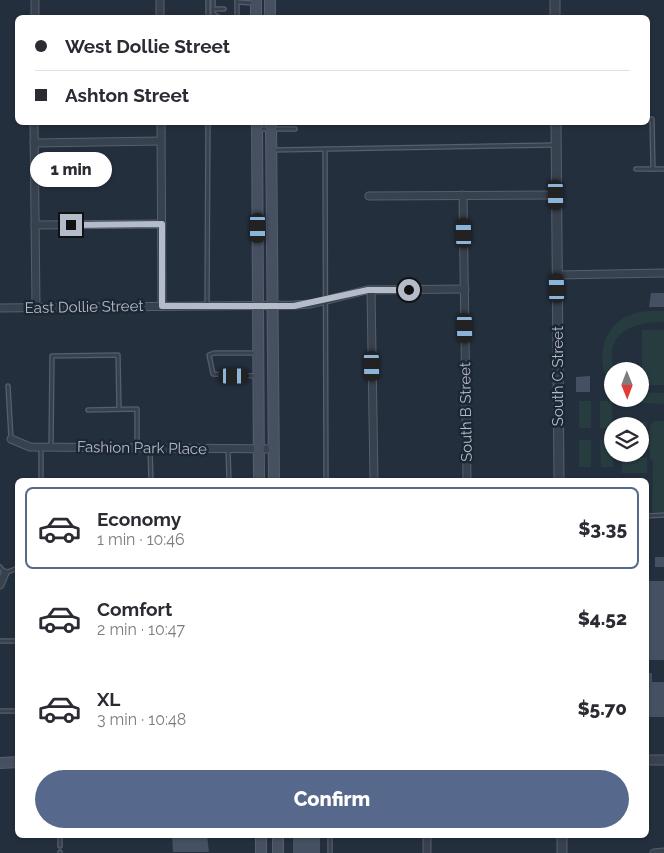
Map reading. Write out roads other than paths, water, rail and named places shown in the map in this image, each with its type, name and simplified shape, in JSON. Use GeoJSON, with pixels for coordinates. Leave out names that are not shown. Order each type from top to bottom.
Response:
{"type":"FeatureCollection","features":[{"type":"Feature","properties":{"kind":"main road"},"geometry":{"type":"LineString","coordinates":[[270,0],[270,15]]}},
{"type":"Feature","properties":{"kind":"main road"},"geometry":{"type":"LineString","coordinates":[[256,1],[256,15]]}},
{"type":"Feature","properties":{"kind":"main road"},"geometry":{"type":"LineString","coordinates":[[257,126],[259,478]]}},
{"type":"Feature","properties":{"kind":"main road"},"geometry":{"type":"LineString","coordinates":[[271,126],[274,478]]}},
{"type":"Feature","properties":{"kind":"main road"},"geometry":{"type":"LineString","coordinates":[[0,763],[15,762]]}},
{"type":"Feature","properties":{"kind":"main road"},"geometry":{"type":"LineString","coordinates":[[261,838],[261,853]]}},
{"type":"Feature","properties":{"kind":"main road"},"geometry":{"type":"LineString","coordinates":[[278,838],[278,853]]}},
{"type":"Feature","properties":{"kind":"street"},"geometry":{"type":"LineString","coordinates":[[35,0],[35,15]]}},
{"type":"Feature","properties":{"kind":"street"},"geometry":{"type":"LineString","coordinates":[[160,0],[160,15]]}},
{"type":"Feature","properties":{"kind":"street"},"geometry":{"type":"LineString","coordinates":[[556,0],[556,15]]}},
{"type":"Feature","properties":{"kind":"street"},"geometry":{"type":"LineString","coordinates":[[34,125],[36,308]]}},
{"type":"Feature","properties":{"kind":"street"},"geometry":{"type":"LineString","coordinates":[[161,125],[162,306]]}},
{"type":"Feature","properties":{"kind":"street","name":"South C Street"},"geometry":{"type":"LineString","coordinates":[[556,125],[559,478]]}},
{"type":"Feature","properties":{"kind":"street"},"geometry":{"type":"LineString","coordinates":[[34,142],[161,142]]}},
{"type":"Feature","properties":{"kind":"street","name":"South B Street"},"geometry":{"type":"LineString","coordinates":[[463,195],[467,478]]}},
{"type":"Feature","properties":{"kind":"street"},"geometry":{"type":"LineString","coordinates":[[369,196],[556,195]]}},
{"type":"Feature","properties":{"kind":"street"},"geometry":{"type":"LineString","coordinates":[[35,225],[162,224]]}},
{"type":"Feature","properties":{"kind":"street"},"geometry":{"type":"LineString","coordinates":[[557,275],[664,273]]}},
{"type":"Feature","properties":{"kind":"street","name":"East Dollie Street"},"geometry":{"type":"LineString","coordinates":[[0,308],[294,306],[372,290],[465,289]]}},
{"type":"Feature","properties":{"kind":"street"},"geometry":{"type":"LineString","coordinates":[[372,290],[374,478]]}},
{"type":"Feature","properties":{"kind":"street","name":"Fashion Park Place"},"geometry":{"type":"LineString","coordinates":[[12,439],[30,447],[274,449]]}},
{"type":"Feature","properties":{"kind":"street"},"geometry":{"type":"LineString","coordinates":[[0,585],[3,570]]}},
{"type":"Feature","properties":{"kind":"street"},"geometry":{"type":"LineString","coordinates":[[649,760],[664,760]]}},
{"type":"Feature","properties":{"kind":"street"},"geometry":{"type":"LineString","coordinates":[[427,838],[427,853]]}},
{"type":"Feature","properties":{"kind":"street"},"geometry":{"type":"LineString","coordinates":[[562,838],[562,853]]}},
{"type":"Feature","properties":{"kind":"street"},"geometry":{"type":"LineString","coordinates":[[654,853],[664,852]]}},
{"type":"Feature","properties":{"kind":"lane"},"geometry":{"type":"LineString","coordinates":[[208,0],[208,15]]}},
{"type":"Feature","properties":{"kind":"lane"},"geometry":{"type":"LineString","coordinates":[[213,0],[213,14],[215,15]]}},
{"type":"Feature","properties":{"kind":"lane"},"geometry":{"type":"LineString","coordinates":[[236,15],[237,1],[256,1]]}},
{"type":"Feature","properties":{"kind":"lane"},"geometry":{"type":"LineString","coordinates":[[208,5],[224,9]]}},
{"type":"Feature","properties":{"kind":"lane"},"geometry":{"type":"LineString","coordinates":[[650,120],[652,119],[653,169]]}},
{"type":"Feature","properties":{"kind":"lane"},"geometry":{"type":"LineString","coordinates":[[207,306],[208,125]]}},
{"type":"Feature","properties":{"kind":"lane"},"geometry":{"type":"LineString","coordinates":[[257,126],[295,129]]}},
{"type":"Feature","properties":{"kind":"lane"},"geometry":{"type":"LineString","coordinates":[[271,150],[556,145]]}},
{"type":"Feature","properties":{"kind":"lane"},"geometry":{"type":"LineString","coordinates":[[324,149],[326,478]]}},
{"type":"Feature","properties":{"kind":"lane"},"geometry":{"type":"LineString","coordinates":[[636,169],[664,169]]}},
{"type":"Feature","properties":{"kind":"lane"},"geometry":{"type":"LineString","coordinates":[[258,353],[214,353],[210,355],[209,360],[213,374],[258,376]]}},
{"type":"Feature","properties":{"kind":"lane"},"geometry":{"type":"LineString","coordinates":[[51,447],[52,356],[118,355],[119,409]]}},
{"type":"Feature","properties":{"kind":"lane"},"geometry":{"type":"LineString","coordinates":[[8,386],[12,439]]}},
{"type":"Feature","properties":{"kind":"lane"},"geometry":{"type":"LineString","coordinates":[[88,410],[137,409],[137,448]]}},
{"type":"Feature","properties":{"kind":"lane"},"geometry":{"type":"LineString","coordinates":[[41,447],[41,478]]}},
{"type":"Feature","properties":{"kind":"lane"},"geometry":{"type":"LineString","coordinates":[[150,448],[151,478]]}},
{"type":"Feature","properties":{"kind":"lane"},"geometry":{"type":"LineString","coordinates":[[228,449],[229,478]]}},
{"type":"Feature","properties":{"kind":"lane"},"geometry":{"type":"LineString","coordinates":[[649,516],[664,516]]}},
{"type":"Feature","properties":{"kind":"lane"},"geometry":{"type":"LineString","coordinates":[[0,641],[15,641]]}},
{"type":"Feature","properties":{"kind":"lane"},"geometry":{"type":"LineString","coordinates":[[0,711],[15,711]]}},
{"type":"Feature","properties":{"kind":"lane"},"geometry":{"type":"LineString","coordinates":[[60,838],[60,846]]}},
{"type":"Feature","properties":{"kind":"lane"},"geometry":{"type":"LineString","coordinates":[[330,838],[330,853]]}}]}
